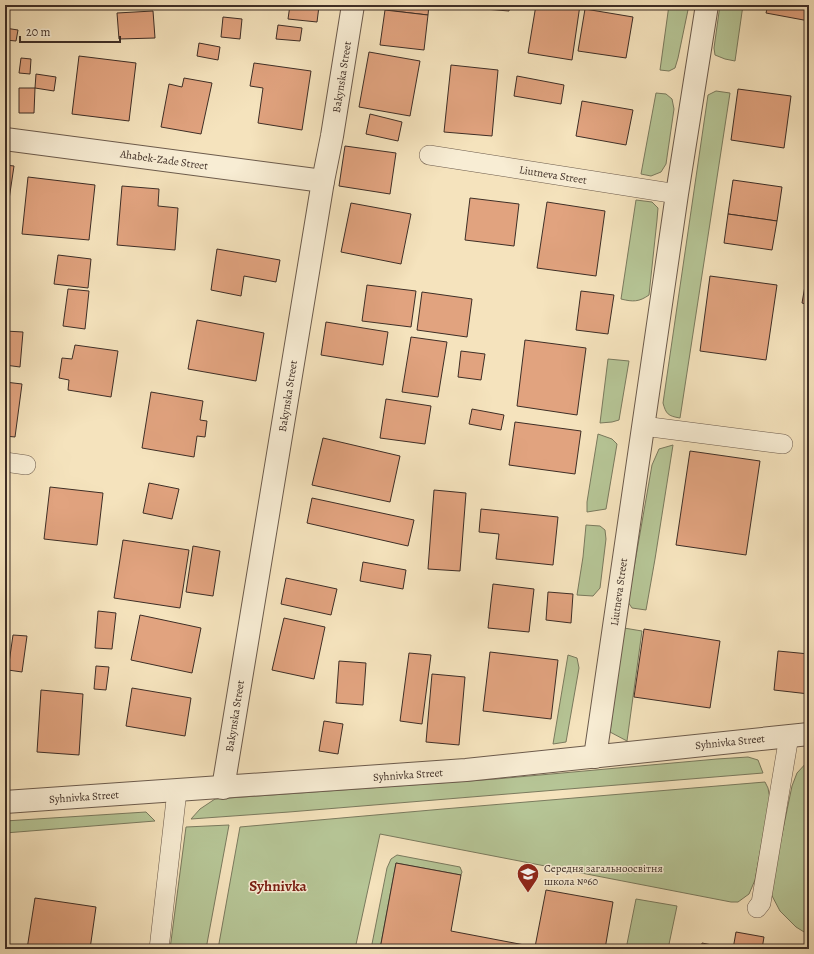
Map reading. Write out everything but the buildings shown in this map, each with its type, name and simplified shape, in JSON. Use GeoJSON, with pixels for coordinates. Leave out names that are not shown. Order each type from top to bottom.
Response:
{"type":"FeatureCollection","features":[{"type":"Feature","properties":{"kind":"street","name":"Bakynska Street"},"geometry":{"type":"LineString","coordinates":[[223,788],[353,5]]}},
{"type":"Feature","properties":{"kind":"street","name":"Liutneva Street"},"geometry":{"type":"LineString","coordinates":[[595,757],[677,194],[707,5]]}},
{"type":"Feature","properties":{"kind":"street","name":"Ahabek-Zade Street"},"geometry":{"type":"LineString","coordinates":[[5,139],[323,181]]}},
{"type":"Feature","properties":{"kind":"street","name":"Syhnivka Street"},"geometry":{"type":"LineString","coordinates":[[5,802],[466,770],[799,735]]}},
{"type":"Feature","properties":{"kind":"lane","name":"Liutneva Street"},"geometry":{"type":"LineString","coordinates":[[429,155],[677,194]]}},
{"type":"Feature","properties":{"kind":"lane"},"geometry":{"type":"LineString","coordinates":[[643,426],[783,444]]}},
{"type":"Feature","properties":{"kind":"lane"},"geometry":{"type":"LineString","coordinates":[[5,462],[26,464]]}},
{"type":"Feature","properties":{"kind":"lane"},"geometry":{"type":"LineString","coordinates":[[757,908],[761,904],[799,735]]}},
{"type":"Feature","properties":{"kind":"lane"},"geometry":{"type":"LineString","coordinates":[[159,949],[177,791]]}},
{"type":"Feature","properties":{"kind":"green space"},"geometry":{"type":"Polygon","coordinates":[[[669,5],[689,5],[675,68],[669,71],[660,70],[669,5]]]}},
{"type":"Feature","properties":{"kind":"green space"},"geometry":{"type":"Polygon","coordinates":[[[720,5],[743,5],[735,61],[715,55],[714,48],[720,5]]]}},
{"type":"Feature","properties":{"kind":"green space"},"geometry":{"type":"Polygon","coordinates":[[[716,91],[730,93],[680,418],[668,414],[663,403],[708,95],[716,91]]]}},
{"type":"Feature","properties":{"kind":"green space"},"geometry":{"type":"Polygon","coordinates":[[[656,93],[666,94],[672,99],[674,109],[666,164],[661,172],[651,176],[641,174],[656,93]]]}},
{"type":"Feature","properties":{"kind":"green space"},"geometry":{"type":"Polygon","coordinates":[[[636,200],[652,202],[658,208],[649,295],[642,299],[632,301],[621,299],[636,200]]]}},
{"type":"Feature","properties":{"kind":"green space"},"geometry":{"type":"Polygon","coordinates":[[[608,359],[629,361],[619,420],[600,423],[608,359]]]}},
{"type":"Feature","properties":{"kind":"green space"},"geometry":{"type":"Polygon","coordinates":[[[598,434],[612,439],[617,444],[606,509],[587,512],[587,502],[598,434]]]}},
{"type":"Feature","properties":{"kind":"green space"},"geometry":{"type":"Polygon","coordinates":[[[673,445],[646,610],[632,608],[628,602],[652,465],[659,449],[673,445]]]}},
{"type":"Feature","properties":{"kind":"green space"},"geometry":{"type":"Polygon","coordinates":[[[586,525],[600,526],[605,530],[606,539],[600,588],[593,596],[577,595],[586,525]]]}},
{"type":"Feature","properties":{"kind":"green space"},"geometry":{"type":"Polygon","coordinates":[[[624,628],[642,631],[627,741],[610,732],[624,628]]]}},
{"type":"Feature","properties":{"kind":"green space"},"geometry":{"type":"Polygon","coordinates":[[[568,655],[577,658],[579,668],[566,742],[553,744],[568,655]]]}},
{"type":"Feature","properties":{"kind":"green space"},"geometry":{"type":"Polygon","coordinates":[[[748,757],[758,760],[763,773],[191,819],[200,809],[215,799],[496,779],[748,757]]]}},
{"type":"Feature","properties":{"kind":"green space"},"geometry":{"type":"Polygon","coordinates":[[[809,760],[809,935],[796,927],[780,911],[770,892],[792,786],[797,773],[809,760]]]}},
{"type":"Feature","properties":{"kind":"green space"},"geometry":{"type":"Polygon","coordinates":[[[765,782],[770,799],[755,880],[749,894],[738,902],[731,902],[380,834],[355,949],[218,949],[240,827],[765,782]]]}},
{"type":"Feature","properties":{"kind":"green space"},"geometry":{"type":"Polygon","coordinates":[[[146,812],[155,821],[5,833],[5,821],[146,812]]]}},
{"type":"Feature","properties":{"kind":"green space"},"geometry":{"type":"Polygon","coordinates":[[[229,825],[206,949],[170,949],[186,827],[229,825]]]}},
{"type":"Feature","properties":{"kind":"green space"},"geometry":{"type":"Polygon","coordinates":[[[397,855],[460,867],[462,872],[461,875],[396,863],[380,949],[371,949],[387,868],[391,859],[397,855]]]}},
{"type":"Feature","properties":{"kind":"green space"},"geometry":{"type":"Polygon","coordinates":[[[636,899],[677,906],[668,949],[626,949],[636,899]]]}},
{"type":"Feature","properties":{"kind":"place","name":"Середня загальноосвітня школа №60"},"geometry":{"type":"Point","coordinates":[528,894]}},
{"type":"Feature","properties":{"kind":"district","name":"Syhnivka"},"geometry":{"type":"Point","coordinates":[278,886]}}]}
